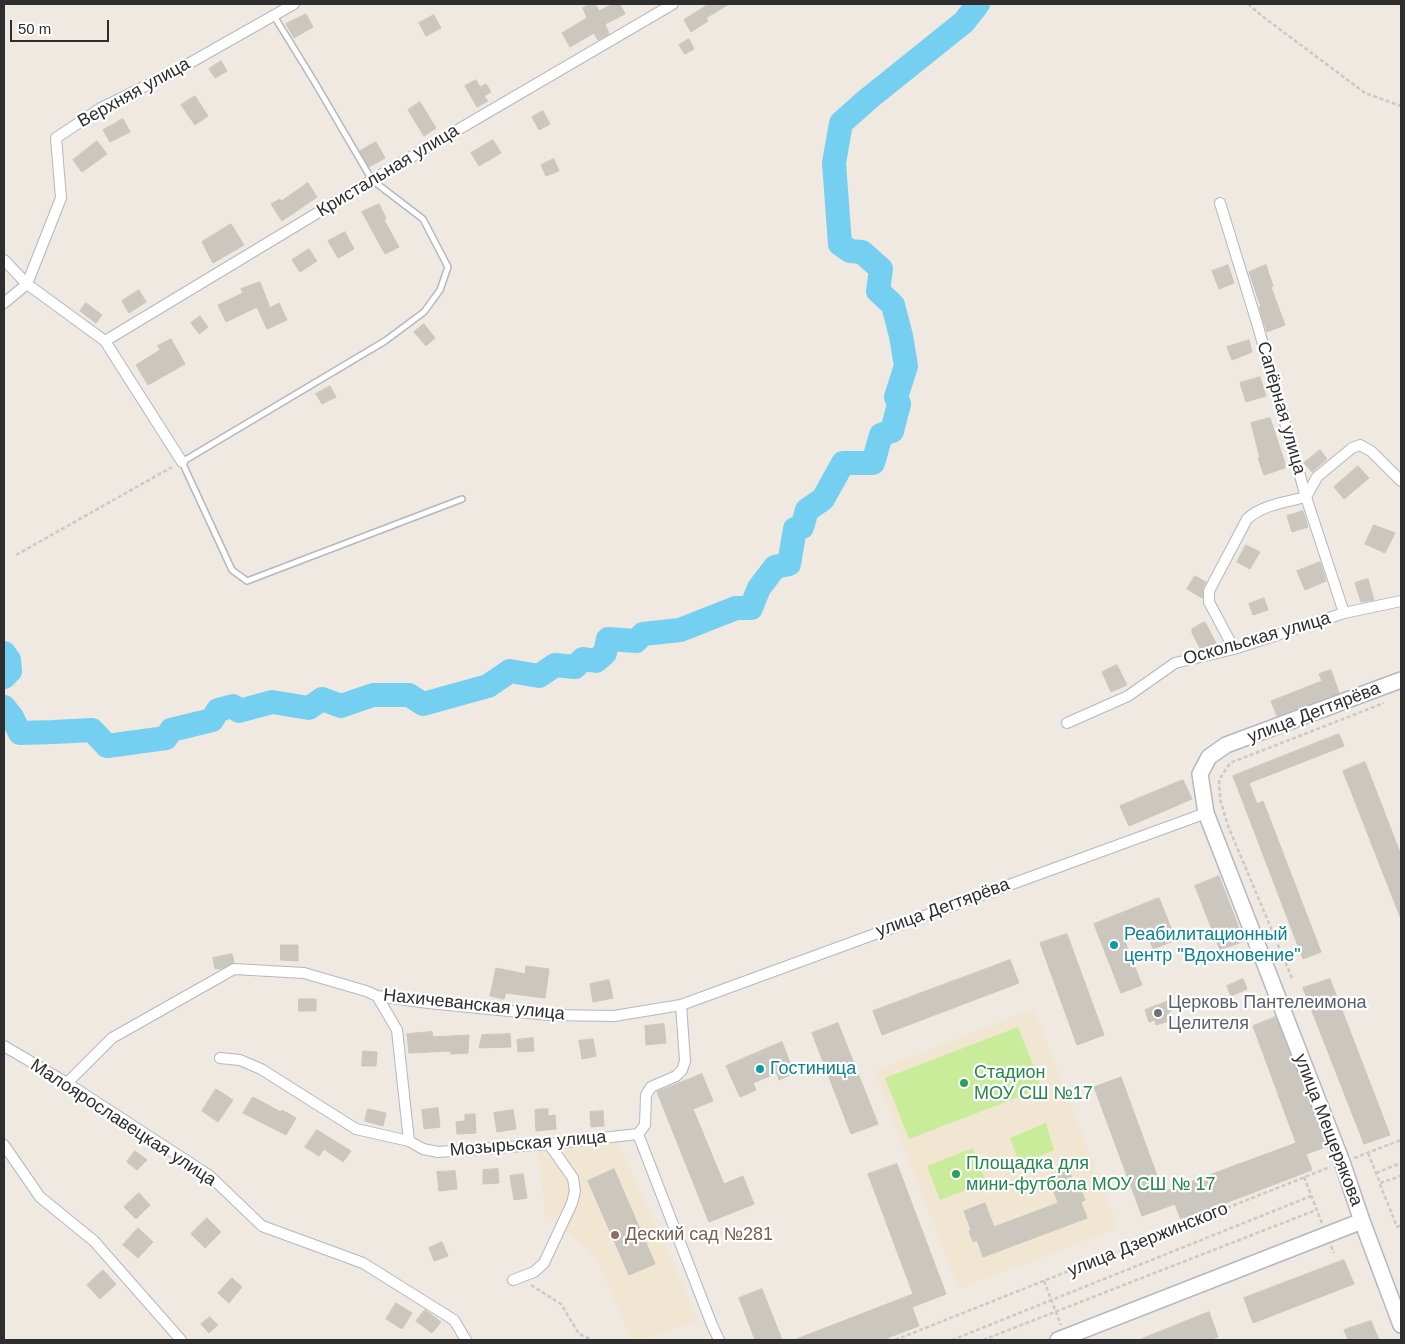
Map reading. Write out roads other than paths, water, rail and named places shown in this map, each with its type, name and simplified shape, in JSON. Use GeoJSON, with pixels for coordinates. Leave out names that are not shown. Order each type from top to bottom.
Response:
{"type":"FeatureCollection","features":[{"type":"Feature","properties":{"kind":"street","name":"Верхняя улица"},"geometry":{"type":"LineString","coordinates":[[4,303],[27,284],[61,198],[56,138],[101,108],[174,72],[294,4]]}},
{"type":"Feature","properties":{"kind":"street","name":"Кристальная улица"},"geometry":{"type":"LineString","coordinates":[[105,341],[372,180],[674,4]]}},
{"type":"Feature","properties":{"kind":"street","name":"Сапёрная улица"},"geometry":{"type":"LineString","coordinates":[[1220,203],[1257,323],[1306,497],[1344,613]]}},
{"type":"Feature","properties":{"kind":"street"},"geometry":{"type":"LineString","coordinates":[[4,260],[27,284],[105,341],[182,462]]}},
{"type":"Feature","properties":{"kind":"street"},"geometry":{"type":"LineString","coordinates":[[1234,649],[1209,602],[1209,591],[1247,519],[1254,512],[1264,508],[1306,497],[1317,477],[1352,448],[1360,445],[1371,451],[1401,481]]}},
{"type":"Feature","properties":{"kind":"street","name":"Оскольская улица"},"geometry":{"type":"LineString","coordinates":[[1067,723],[1128,696],[1175,663],[1234,649],[1344,613],[1401,601]]}},
{"type":"Feature","properties":{"kind":"street","name":"улица Дегтярёва"},"geometry":{"type":"LineString","coordinates":[[1226,746],[1401,680]]}},
{"type":"Feature","properties":{"kind":"street","name":"улица Мещерякова"},"geometry":{"type":"LineString","coordinates":[[1226,746],[1209,757],[1200,774],[1206,813],[1342,1162],[1401,1326]]}},
{"type":"Feature","properties":{"kind":"street","name":"улица Дегтярёва"},"geometry":{"type":"LineString","coordinates":[[681,1005],[1206,813]]}},
{"type":"Feature","properties":{"kind":"street","name":"Нахичеванская улица"},"geometry":{"type":"LineString","coordinates":[[67,1083],[112,1038],[234,969],[304,973],[377,996],[549,1016],[614,1016],[681,1005]]}},
{"type":"Feature","properties":{"kind":"street"},"geometry":{"type":"LineString","coordinates":[[377,996],[397,1030],[409,1141]]}},
{"type":"Feature","properties":{"kind":"street"},"geometry":{"type":"LineString","coordinates":[[681,1005],[685,1061],[682,1070],[676,1076],[651,1087],[646,1095],[645,1125],[638,1134],[719,1340]]}},
{"type":"Feature","properties":{"kind":"street","name":"Малоярославецкая улица"},"geometry":{"type":"LineString","coordinates":[[4,1046],[67,1083],[210,1176],[262,1226],[363,1263],[454,1320],[466,1340]]}},
{"type":"Feature","properties":{"kind":"street","name":"Мозырьская улица"},"geometry":{"type":"LineString","coordinates":[[220,1058],[240,1060],[261,1069],[356,1129],[409,1141],[423,1149],[438,1152],[549,1144],[638,1134]]}},
{"type":"Feature","properties":{"kind":"street"},"geometry":{"type":"LineString","coordinates":[[517,1279],[534,1272],[544,1263],[572,1203],[575,1191],[573,1178],[549,1144]]}},
{"type":"Feature","properties":{"kind":"street"},"geometry":{"type":"LineString","coordinates":[[4,1145],[40,1197],[94,1241],[181,1340]]}},
{"type":"Feature","properties":{"kind":"street"},"geometry":{"type":"LineString","coordinates":[[1062,1339],[1362,1221]]}},
{"type":"Feature","properties":{"kind":"lane"},"geometry":{"type":"LineString","coordinates":[[274,16],[372,180],[423,218],[448,267],[440,290],[424,312],[385,341],[182,462],[232,570],[247,581],[462,499]]}},
{"type":"Feature","properties":{"kind":"waterway"},"geometry":{"type":"LineString","coordinates":[[4,707],[12,717],[20,733],[92,730],[107,746],[166,738],[171,730],[212,720],[218,710],[233,706],[239,711],[272,702],[309,708],[322,699],[341,706],[373,695],[409,695],[423,704],[488,686],[510,671],[539,676],[555,665],[575,667],[583,659],[596,661],[605,653],[608,639],[636,641],[643,634],[680,630],[736,608],[751,608],[759,588],[775,567],[789,564],[795,529],[802,527],[807,510],[823,499],[843,463],[873,463],[881,435],[892,431],[899,404],[896,397],[906,366],[893,305],[878,291],[881,269],[862,252],[850,251],[840,244],[834,163],[841,123],[964,22],[978,4]]}},
{"type":"Feature","properties":{"kind":"waterway"},"geometry":{"type":"LineString","coordinates":[[4,653],[9,660],[10,671],[4,677]]}},
{"type":"Feature","properties":{"kind":"place","name":"Реабилитационный центр \"Вдохновение\""},"geometry":{"type":"Point","coordinates":[1114,945]}},
{"type":"Feature","properties":{"kind":"place","name":"Церковь Пантелеимона Целителя"},"geometry":{"type":"Point","coordinates":[1158,1013]}},
{"type":"Feature","properties":{"kind":"place","name":"Гостиница"},"geometry":{"type":"Point","coordinates":[760,1069]}},
{"type":"Feature","properties":{"kind":"place","name":"Стадион МОУ СШ №17"},"geometry":{"type":"Point","coordinates":[964,1083]}},
{"type":"Feature","properties":{"kind":"place","name":"Площадка для мини-футбола МОУ СШ № 17"},"geometry":{"type":"Point","coordinates":[956,1174]}},
{"type":"Feature","properties":{"kind":"place","name":"Деский сад №281"},"geometry":{"type":"Point","coordinates":[615,1235]}}]}
